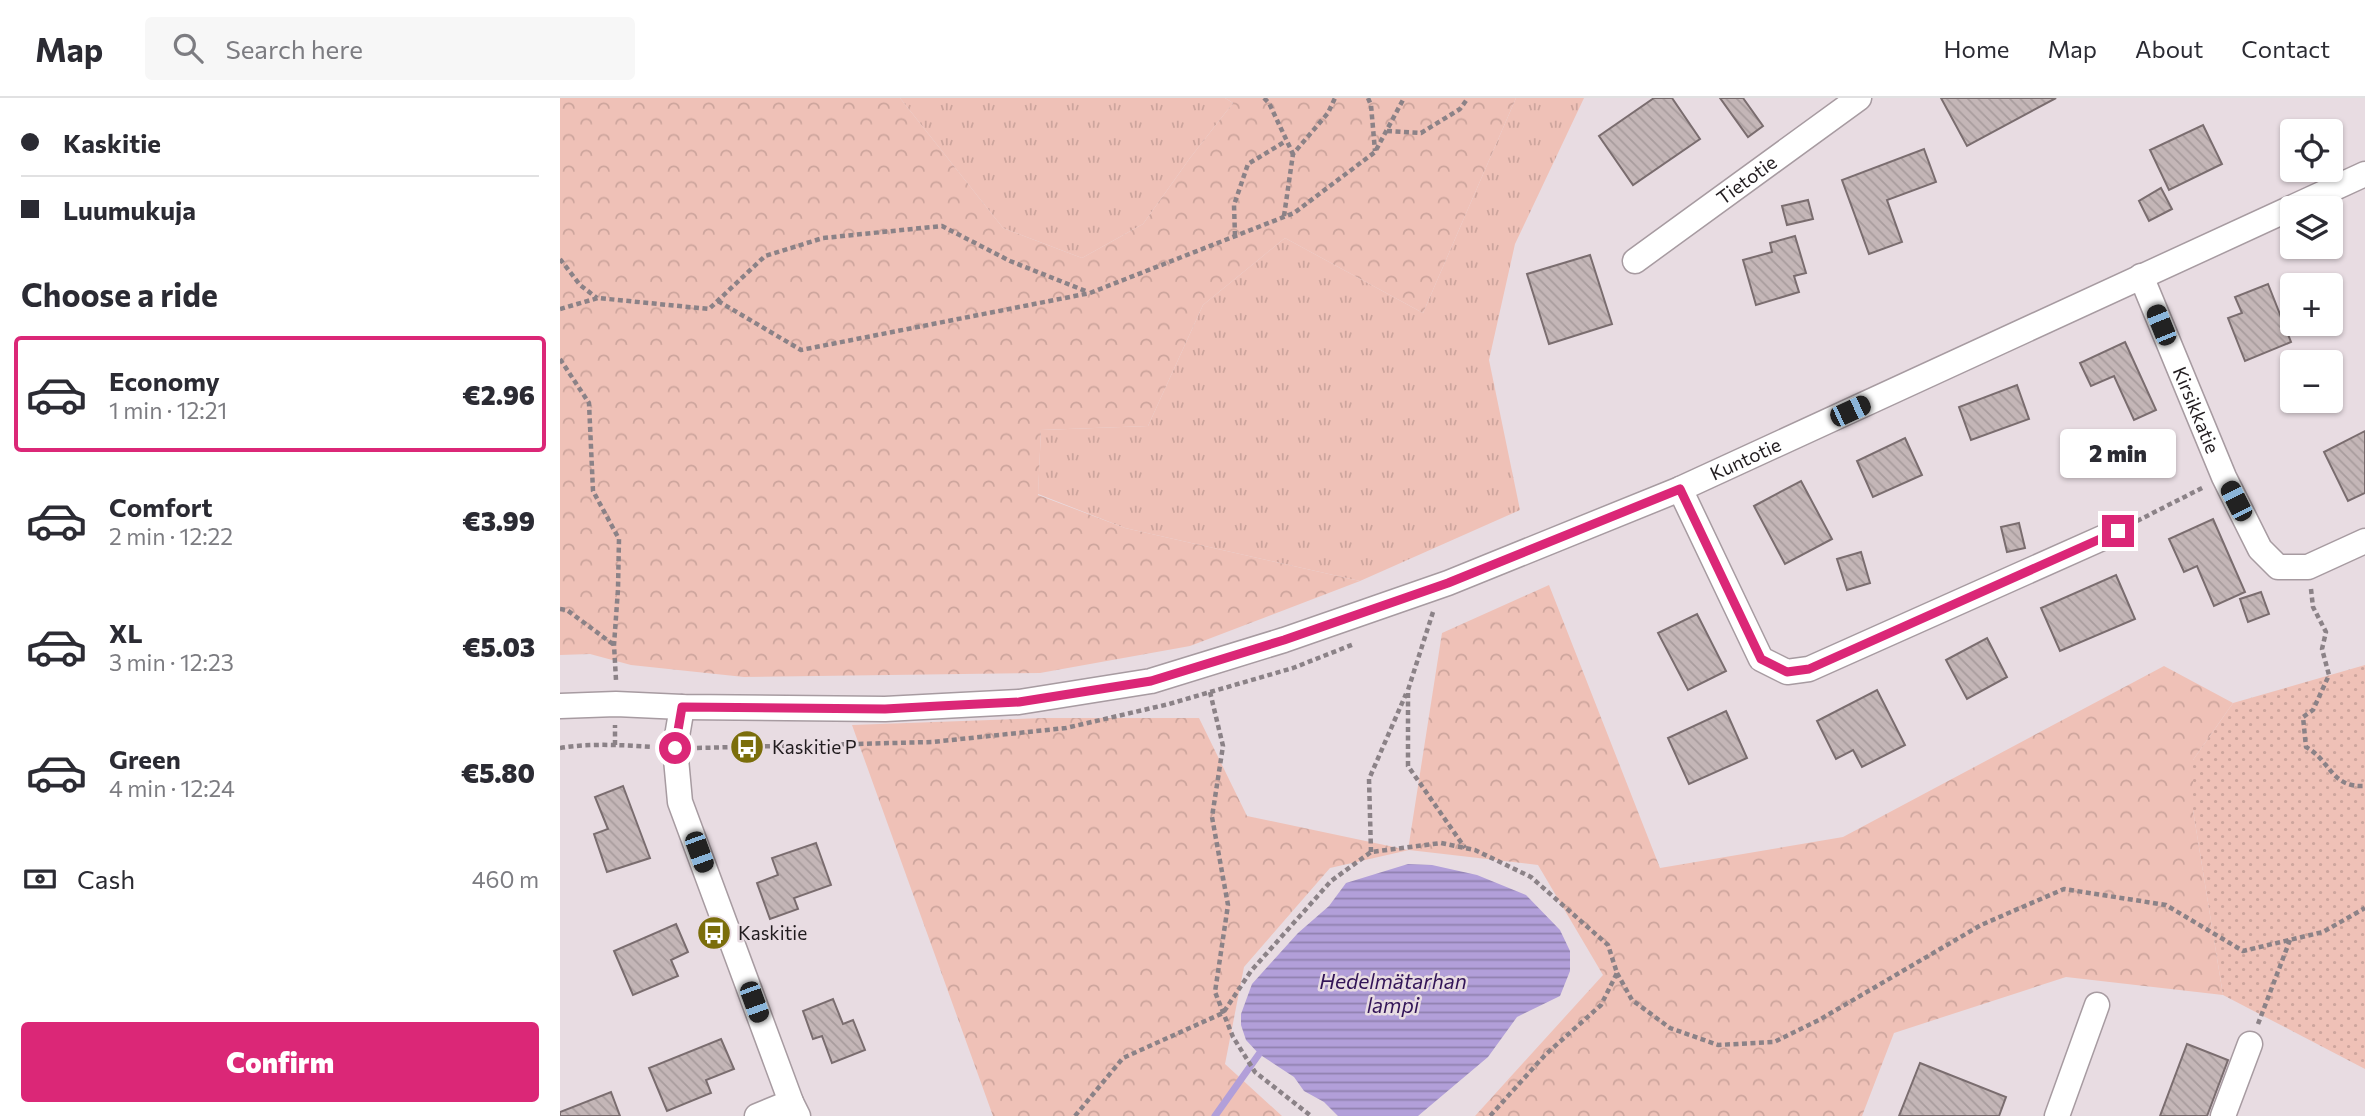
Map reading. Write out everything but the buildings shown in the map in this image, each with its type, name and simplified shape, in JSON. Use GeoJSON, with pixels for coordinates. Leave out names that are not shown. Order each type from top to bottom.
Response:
{"type":"FeatureCollection","features":[{"type":"Feature","properties":{"kind":"street","name":"Tietotie"},"geometry":{"type":"LineString","coordinates":[[1634,261],[1859,98]]}},
{"type":"Feature","properties":{"kind":"street","name":"Kuntotie"},"geometry":{"type":"LineString","coordinates":[[560,706],[616,704],[898,709],[1019,702],[1151,681],[1284,640],[1448,583],[1680,489],[2365,174]]}},
{"type":"Feature","properties":{"kind":"street","name":"Kirsikkatie"},"geometry":{"type":"LineString","coordinates":[[2141,276],[2224,477],[2260,550],[2278,567],[2308,567]]}},
{"type":"Feature","properties":{"kind":"street"},"geometry":{"type":"LineString","coordinates":[[1680,489],[1761,659],[1787,672],[1809,669],[2118,531]]}},
{"type":"Feature","properties":{"kind":"street"},"geometry":{"type":"LineString","coordinates":[[2308,567],[2365,541]]}},
{"type":"Feature","properties":{"kind":"street"},"geometry":{"type":"LineString","coordinates":[[682,707],[675,748],[680,802],[794,1109],[757,1116]]}},
{"type":"Feature","properties":{"kind":"street"},"geometry":{"type":"LineString","coordinates":[[2057,1116],[2097,1005]]}},
{"type":"Feature","properties":{"kind":"street"},"geometry":{"type":"LineString","coordinates":[[2223,1116],[2250,1044]]}},
{"type":"Feature","properties":{"kind":"path"},"geometry":{"type":"LineString","coordinates":[[1264,98],[1269,103],[1293,155]]}},
{"type":"Feature","properties":{"kind":"path"},"geometry":{"type":"LineString","coordinates":[[1284,216],[1293,155],[1328,113],[1335,98]]}},
{"type":"Feature","properties":{"kind":"path"},"geometry":{"type":"LineString","coordinates":[[1368,98],[1375,152]]}},
{"type":"Feature","properties":{"kind":"path"},"geometry":{"type":"LineString","coordinates":[[718,301],[802,349],[1090,293],[1294,213],[1375,152],[1404,98]]}},
{"type":"Feature","properties":{"kind":"path"},"geometry":{"type":"LineString","coordinates":[[1387,131],[1421,133],[1460,109],[1468,98]]}},
{"type":"Feature","properties":{"kind":"path"},"geometry":{"type":"LineString","coordinates":[[1235,236],[1234,205],[1248,164],[1286,141]]}},
{"type":"Feature","properties":{"kind":"path"},"geometry":{"type":"LineString","coordinates":[[560,309],[598,298],[709,309],[765,256],[823,238],[942,226],[1010,261],[1090,293]]}},
{"type":"Feature","properties":{"kind":"path"},"geometry":{"type":"LineString","coordinates":[[560,259],[580,285],[598,298]]}},
{"type":"Feature","properties":{"kind":"path"},"geometry":{"type":"LineString","coordinates":[[560,359],[589,402],[593,491],[619,539],[614,645],[616,684]]}},
{"type":"Feature","properties":{"kind":"path"},"geometry":{"type":"LineString","coordinates":[[2118,531],[2224,477]]}},
{"type":"Feature","properties":{"kind":"path"},"geometry":{"type":"LineString","coordinates":[[2308,567],[2313,607],[2326,632],[2322,649],[2329,675],[2313,710],[2304,717],[2306,747],[2314,751],[2337,779],[2351,787],[2365,786]]}},
{"type":"Feature","properties":{"kind":"path"},"geometry":{"type":"LineString","coordinates":[[560,609],[567,610],[614,645]]}},
{"type":"Feature","properties":{"kind":"path"},"geometry":{"type":"LineString","coordinates":[[1371,852],[1368,779],[1408,690],[1434,611]]}},
{"type":"Feature","properties":{"kind":"path"},"geometry":{"type":"LineString","coordinates":[[1408,690],[1408,766],[1465,848]]}},
{"type":"Feature","properties":{"kind":"path"},"geometry":{"type":"LineString","coordinates":[[1210,692],[1223,746],[1212,817],[1228,905],[1215,992],[1241,1050],[1255,1072],[1311,1116]]}},
{"type":"Feature","properties":{"kind":"path"},"geometry":{"type":"LineString","coordinates":[[1075,1116],[1123,1058],[1223,1013],[1251,971],[1331,881],[1371,852],[1441,844],[1475,850],[1531,877],[1608,945],[1617,973],[1632,1000],[1670,1028],[1718,1045],[1774,1042],[1819,1020],[1980,925],[2064,889],[2166,905],[2243,951],[2323,932],[2365,908]]}},
{"type":"Feature","properties":{"kind":"path"},"geometry":{"type":"LineString","coordinates":[[2250,1044],[2290,940]]}},
{"type":"Feature","properties":{"kind":"path"},"geometry":{"type":"LineString","coordinates":[[1490,1116],[1545,1055],[1601,1005],[1617,973]]}},
{"type":"Feature","properties":{"kind":"green space"},"geometry":{"type":"Polygon","coordinates":[[[560,98],[900,98],[1003,228],[1082,258],[1143,224],[1233,103],[1225,98],[1516,98],[1423,313],[1285,238],[1203,305],[1148,426],[1041,430],[1038,495],[1125,528],[1360,581],[1190,646],[1040,673],[744,677],[631,665],[590,654],[560,655],[560,98]]]}},
{"type":"Feature","properties":{"kind":"green space"},"geometry":{"type":"Polygon","coordinates":[[[900,98],[1225,98],[1233,103],[1143,224],[1082,258],[1003,228],[900,98]]]}},
{"type":"Feature","properties":{"kind":"green space"},"geometry":{"type":"Polygon","coordinates":[[[1516,98],[1584,98],[1515,244],[1489,360],[1520,510],[1360,581],[1125,528],[1038,494],[1041,430],[1148,426],[1203,305],[1285,238],[1423,313],[1516,98]]]}},
{"type":"Feature","properties":{"kind":"green space"},"geometry":{"type":"Polygon","coordinates":[[[1549,585],[1660,868],[1843,837],[2164,666],[2233,703],[2193,760],[2193,810],[2223,995],[2066,977],[1894,1033],[1862,1116],[1475,1116],[1603,975],[1538,865],[1409,850],[1330,868],[1244,967],[1225,1064],[1282,1116],[993,1116],[852,725],[1042,718],[1199,718],[1247,816],[1408,850],[1442,633],[1549,585]]]}},
{"type":"Feature","properties":{"kind":"green space"},"geometry":{"type":"Polygon","coordinates":[[[2365,665],[2365,1069],[2223,995],[2193,810],[2193,760],[2233,703],[2365,665]]]}},
{"type":"Feature","properties":{"kind":"water","name":"Hedelmätarhan lampi"},"geometry":{"type":"Polygon","coordinates":[[[1408,864],[1432,865],[1477,875],[1526,895],[1560,930],[1570,951],[1570,971],[1560,996],[1517,1017],[1488,1057],[1418,1116],[1338,1116],[1324,1102],[1304,1091],[1294,1077],[1259,1054],[1246,1040],[1241,1014],[1252,984],[1298,933],[1329,906],[1346,883],[1408,864]]]}},
{"type":"Feature","properties":{"kind":"waterway"},"geometry":{"type":"LineString","coordinates":[[1215,1116],[1259,1054]]}},
{"type":"Feature","properties":{"kind":"place","name":"Kaskitie P"},"geometry":{"type":"Point","coordinates":[747,747]}},
{"type":"Feature","properties":{"kind":"place","name":"Kaskitie"},"geometry":{"type":"Point","coordinates":[714,933]}},
{"type":"Feature","properties":{"kind":"route"},"geometry":{"type":"LineString","coordinates":[[675,748],[682,707],[885,709],[1019,702],[1151,681],[1284,640],[1448,583],[1680,489],[1761,659],[1787,672],[1809,669],[2118,531]]}}]}
